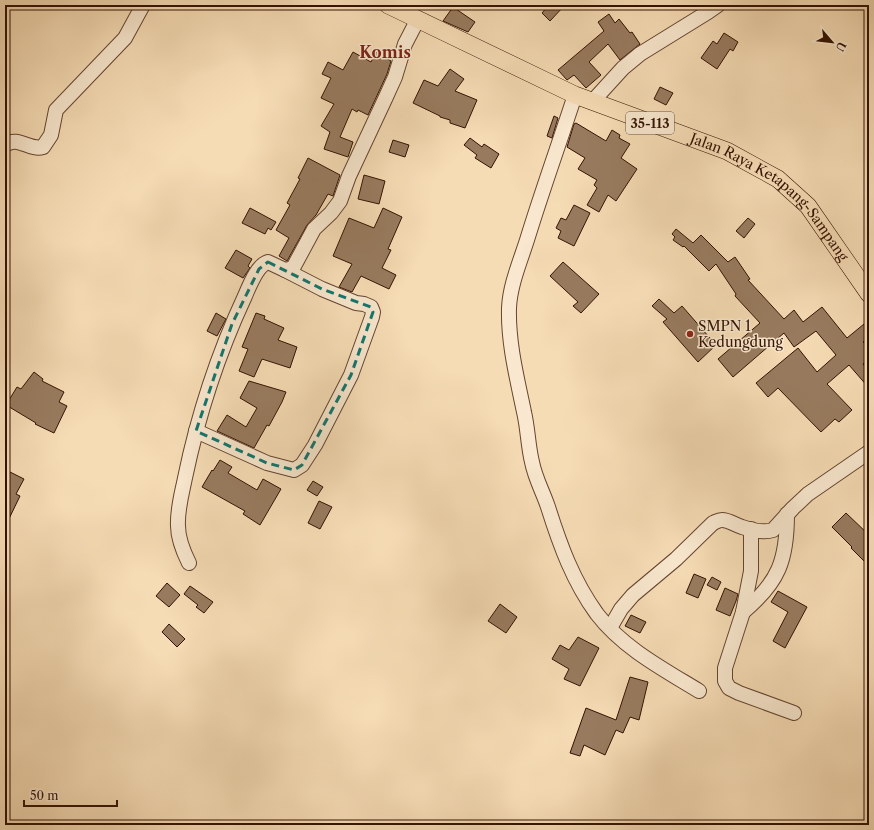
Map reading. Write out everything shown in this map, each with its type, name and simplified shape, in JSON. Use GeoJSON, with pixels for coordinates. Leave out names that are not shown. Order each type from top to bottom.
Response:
{"type":"FeatureCollection","features":[{"type":"Feature","properties":{"kind":"main road","name":"Jalan Raya Ketapang-Sampang"},"geometry":{"type":"LineString","coordinates":[[388,5],[575,95],[727,151],[778,179],[808,206],[869,294]]}},
{"type":"Feature","properties":{"kind":"street"},"geometry":{"type":"LineString","coordinates":[[5,145],[12,141],[17,141],[35,148],[43,147],[50,135],[56,110],[125,38],[143,5]]}},
{"type":"Feature","properties":{"kind":"street"},"geometry":{"type":"LineString","coordinates":[[592,102],[623,68],[640,54],[718,5]]}},
{"type":"Feature","properties":{"kind":"street"},"geometry":{"type":"LineString","coordinates":[[285,270],[295,266],[314,229],[331,213],[340,201],[349,176],[395,77],[405,44],[418,19]]}},
{"type":"Feature","properties":{"kind":"street"},"geometry":{"type":"LineString","coordinates":[[575,95],[544,183],[513,285],[509,308],[510,335],[532,463],[555,532],[569,568],[597,614],[640,655],[699,691]]}},
{"type":"Feature","properties":{"kind":"street"},"geometry":{"type":"LineString","coordinates":[[189,563],[181,545],[178,525],[180,503],[196,430],[218,358],[232,324],[259,269],[262,265],[268,262],[322,289],[356,303],[371,307],[373,312],[372,317],[351,375],[315,445],[302,465],[294,470],[267,463],[196,430]]}},
{"type":"Feature","properties":{"kind":"street"},"geometry":{"type":"LineString","coordinates":[[610,628],[621,609],[633,595],[676,559],[713,524],[720,520],[726,520],[743,527],[769,532],[773,530],[808,494],[869,452]]}},
{"type":"Feature","properties":{"kind":"street"},"geometry":{"type":"LineString","coordinates":[[743,612],[770,586],[780,566],[785,551],[787,514]]}},
{"type":"Feature","properties":{"kind":"street"},"geometry":{"type":"LineString","coordinates":[[751,529],[751,571],[743,612],[725,668],[724,676],[726,685],[739,693],[794,713]]}},
{"type":"Feature","properties":{"kind":"highlighted area"},"geometry":{"type":"Polygon","coordinates":[[[268,262],[322,289],[371,307],[373,312],[351,375],[302,465],[294,470],[267,463],[196,431],[232,324],[259,269],[268,262]]]}},
{"type":"Feature","properties":{"kind":"building"},"geometry":{"type":"Polygon","coordinates":[[[549,5],[565,5],[550,21],[542,13],[549,5]]]}},
{"type":"Feature","properties":{"kind":"building"},"geometry":{"type":"Polygon","coordinates":[[[453,7],[475,22],[468,32],[443,21],[453,7]]]}},
{"type":"Feature","properties":{"kind":"building"},"geometry":{"type":"Polygon","coordinates":[[[609,14],[615,23],[619,19],[630,33],[632,32],[640,44],[620,60],[608,44],[589,62],[601,75],[586,88],[574,75],[567,80],[558,70],[604,31],[598,22],[609,14]]]}},
{"type":"Feature","properties":{"kind":"building"},"geometry":{"type":"Polygon","coordinates":[[[724,33],[738,42],[733,51],[730,49],[717,69],[701,58],[713,41],[717,44],[724,33]]]}},
{"type":"Feature","properties":{"kind":"building"},"geometry":{"type":"Polygon","coordinates":[[[353,52],[371,62],[376,52],[391,61],[387,74],[368,115],[352,109],[340,137],[353,142],[348,157],[324,149],[330,132],[321,126],[334,104],[321,98],[331,78],[322,74],[328,62],[343,70],[353,52]]]}},
{"type":"Feature","properties":{"kind":"building"},"geometry":{"type":"Polygon","coordinates":[[[450,69],[464,79],[455,91],[477,100],[465,128],[450,123],[450,120],[440,117],[413,103],[424,80],[438,86],[450,69]]]}},
{"type":"Feature","properties":{"kind":"building"},"geometry":{"type":"Polygon","coordinates":[[[660,87],[673,93],[666,105],[654,99],[660,87]]]}},
{"type":"Feature","properties":{"kind":"building"},"geometry":{"type":"Polygon","coordinates":[[[554,116],[558,118],[552,138],[547,136],[554,116]]]}},
{"type":"Feature","properties":{"kind":"building"},"geometry":{"type":"Polygon","coordinates":[[[576,123],[606,141],[612,130],[620,135],[619,138],[630,144],[621,158],[637,169],[616,201],[608,195],[599,212],[587,205],[597,188],[594,185],[597,180],[578,169],[585,158],[567,147],[574,124],[576,123]]]}},
{"type":"Feature","properties":{"kind":"building"},"geometry":{"type":"Polygon","coordinates":[[[470,138],[482,147],[484,144],[499,154],[491,168],[475,158],[477,155],[464,145],[470,138]]]}},
{"type":"Feature","properties":{"kind":"building"},"geometry":{"type":"Polygon","coordinates":[[[393,140],[409,145],[405,157],[389,152],[393,140]]]}},
{"type":"Feature","properties":{"kind":"building"},"geometry":{"type":"Polygon","coordinates":[[[308,158],[340,175],[333,196],[328,194],[316,215],[307,225],[287,261],[279,256],[289,238],[276,230],[290,205],[287,203],[300,179],[298,178],[308,158]]]}},
{"type":"Feature","properties":{"kind":"building"},"geometry":{"type":"Polygon","coordinates":[[[364,175],[385,181],[379,204],[358,199],[364,175]]]}},
{"type":"Feature","properties":{"kind":"building"},"geometry":{"type":"Polygon","coordinates":[[[574,205],[590,213],[574,246],[558,238],[561,231],[556,228],[561,218],[566,220],[574,205]]]}},
{"type":"Feature","properties":{"kind":"building"},"geometry":{"type":"Polygon","coordinates":[[[250,208],[276,222],[271,230],[268,228],[265,234],[242,223],[250,208]]]}},
{"type":"Feature","properties":{"kind":"building"},"geometry":{"type":"Polygon","coordinates":[[[383,208],[402,217],[388,249],[391,250],[382,268],[396,275],[389,289],[361,276],[352,292],[339,287],[352,264],[333,256],[349,218],[374,228],[383,208]]]}},
{"type":"Feature","properties":{"kind":"building"},"geometry":{"type":"Polygon","coordinates":[[[748,218],[755,224],[744,238],[736,231],[748,218]]]}},
{"type":"Feature","properties":{"kind":"building"},"geometry":{"type":"Polygon","coordinates":[[[676,229],[693,243],[701,235],[728,262],[735,257],[750,279],[748,280],[784,319],[794,310],[803,322],[822,307],[847,338],[864,324],[869,329],[869,337],[863,342],[869,348],[869,358],[863,364],[869,372],[869,388],[849,365],[827,384],[852,410],[839,422],[835,419],[821,432],[778,388],[768,397],[756,383],[798,348],[817,372],[836,355],[816,331],[794,347],[784,333],[733,377],[718,359],[760,323],[735,296],[736,294],[716,264],[709,271],[684,246],[683,247],[673,240],[675,237],[672,234],[676,229]]]}},
{"type":"Feature","properties":{"kind":"building"},"geometry":{"type":"Polygon","coordinates":[[[236,250],[252,259],[248,266],[250,268],[243,278],[225,268],[236,250]]]}},
{"type":"Feature","properties":{"kind":"building"},"geometry":{"type":"Polygon","coordinates":[[[563,262],[599,294],[581,313],[573,306],[578,302],[550,276],[563,262]]]}},
{"type":"Feature","properties":{"kind":"building","name":"SMPN 1 Kedungdung"},"geometry":{"type":"Polygon","coordinates":[[[659,299],[674,313],[682,306],[716,345],[698,362],[663,322],[667,319],[652,306],[659,299]]]}},
{"type":"Feature","properties":{"kind":"building"},"geometry":{"type":"Polygon","coordinates":[[[216,313],[226,319],[217,336],[207,331],[216,313]]]}},
{"type":"Feature","properties":{"kind":"building"},"geometry":{"type":"Polygon","coordinates":[[[256,313],[265,316],[264,319],[284,328],[278,340],[297,347],[290,368],[262,359],[254,377],[239,371],[248,349],[242,347],[256,313]]]}},
{"type":"Feature","properties":{"kind":"building"},"geometry":{"type":"Polygon","coordinates":[[[34,372],[43,379],[42,381],[64,392],[59,402],[67,406],[54,433],[35,424],[36,423],[6,405],[17,387],[21,389],[34,372]]]}},
{"type":"Feature","properties":{"kind":"building"},"geometry":{"type":"Polygon","coordinates":[[[249,381],[286,392],[269,426],[267,425],[254,448],[217,431],[227,415],[246,427],[257,408],[240,398],[249,381]]]}},
{"type":"Feature","properties":{"kind":"building"},"geometry":{"type":"Polygon","coordinates":[[[220,460],[232,467],[228,473],[257,490],[263,479],[281,489],[260,525],[243,514],[245,511],[202,487],[220,460]]]}},
{"type":"Feature","properties":{"kind":"building"},"geometry":{"type":"Polygon","coordinates":[[[10,472],[24,479],[16,494],[20,496],[5,527],[5,483],[10,472]]]}},
{"type":"Feature","properties":{"kind":"building"},"geometry":{"type":"Polygon","coordinates":[[[313,481],[323,487],[317,496],[307,490],[313,481]]]}},
{"type":"Feature","properties":{"kind":"building"},"geometry":{"type":"Polygon","coordinates":[[[319,501],[332,507],[320,529],[308,523],[319,501]]]}},
{"type":"Feature","properties":{"kind":"building"},"geometry":{"type":"Polygon","coordinates":[[[846,513],[869,535],[869,566],[832,527],[846,513]]]}},
{"type":"Feature","properties":{"kind":"building"},"geometry":{"type":"Polygon","coordinates":[[[694,574],[706,579],[698,598],[686,593],[694,574]]]}},
{"type":"Feature","properties":{"kind":"building"},"geometry":{"type":"Polygon","coordinates":[[[712,577],[721,582],[717,590],[707,585],[712,577]]]}},
{"type":"Feature","properties":{"kind":"building"},"geometry":{"type":"Polygon","coordinates":[[[167,583],[180,595],[169,607],[156,596],[167,583]]]}},
{"type":"Feature","properties":{"kind":"building"},"geometry":{"type":"Polygon","coordinates":[[[190,586],[213,602],[204,613],[196,607],[198,605],[184,594],[190,586]]]}},
{"type":"Feature","properties":{"kind":"building"},"geometry":{"type":"Polygon","coordinates":[[[725,588],[738,594],[730,616],[716,610],[725,588]]]}},
{"type":"Feature","properties":{"kind":"building"},"geometry":{"type":"Polygon","coordinates":[[[778,591],[807,607],[785,648],[773,641],[788,612],[771,602],[778,591]]]}},
{"type":"Feature","properties":{"kind":"building"},"geometry":{"type":"Polygon","coordinates":[[[500,604],[517,617],[506,633],[488,621],[500,604]]]}},
{"type":"Feature","properties":{"kind":"building"},"geometry":{"type":"Polygon","coordinates":[[[631,615],[646,622],[640,633],[625,626],[631,615]]]}},
{"type":"Feature","properties":{"kind":"building"},"geometry":{"type":"Polygon","coordinates":[[[169,624],[185,639],[177,647],[162,632],[169,624]]]}},
{"type":"Feature","properties":{"kind":"building"},"geometry":{"type":"Polygon","coordinates":[[[578,637],[599,648],[580,686],[564,679],[569,669],[552,659],[560,645],[569,650],[578,637]]]}},
{"type":"Feature","properties":{"kind":"building"},"geometry":{"type":"Polygon","coordinates":[[[630,677],[648,682],[639,720],[630,717],[623,733],[616,730],[605,755],[584,745],[580,756],[570,753],[586,708],[616,720],[630,677]]]}},
{"type":"Feature","properties":{"kind":"place","name":"SMPN 1 Kedungdung"},"geometry":{"type":"Point","coordinates":[690,334]}},
{"type":"Feature","properties":{"kind":"district","name":"Komis"},"geometry":{"type":"Point","coordinates":[385,52]}}]}
